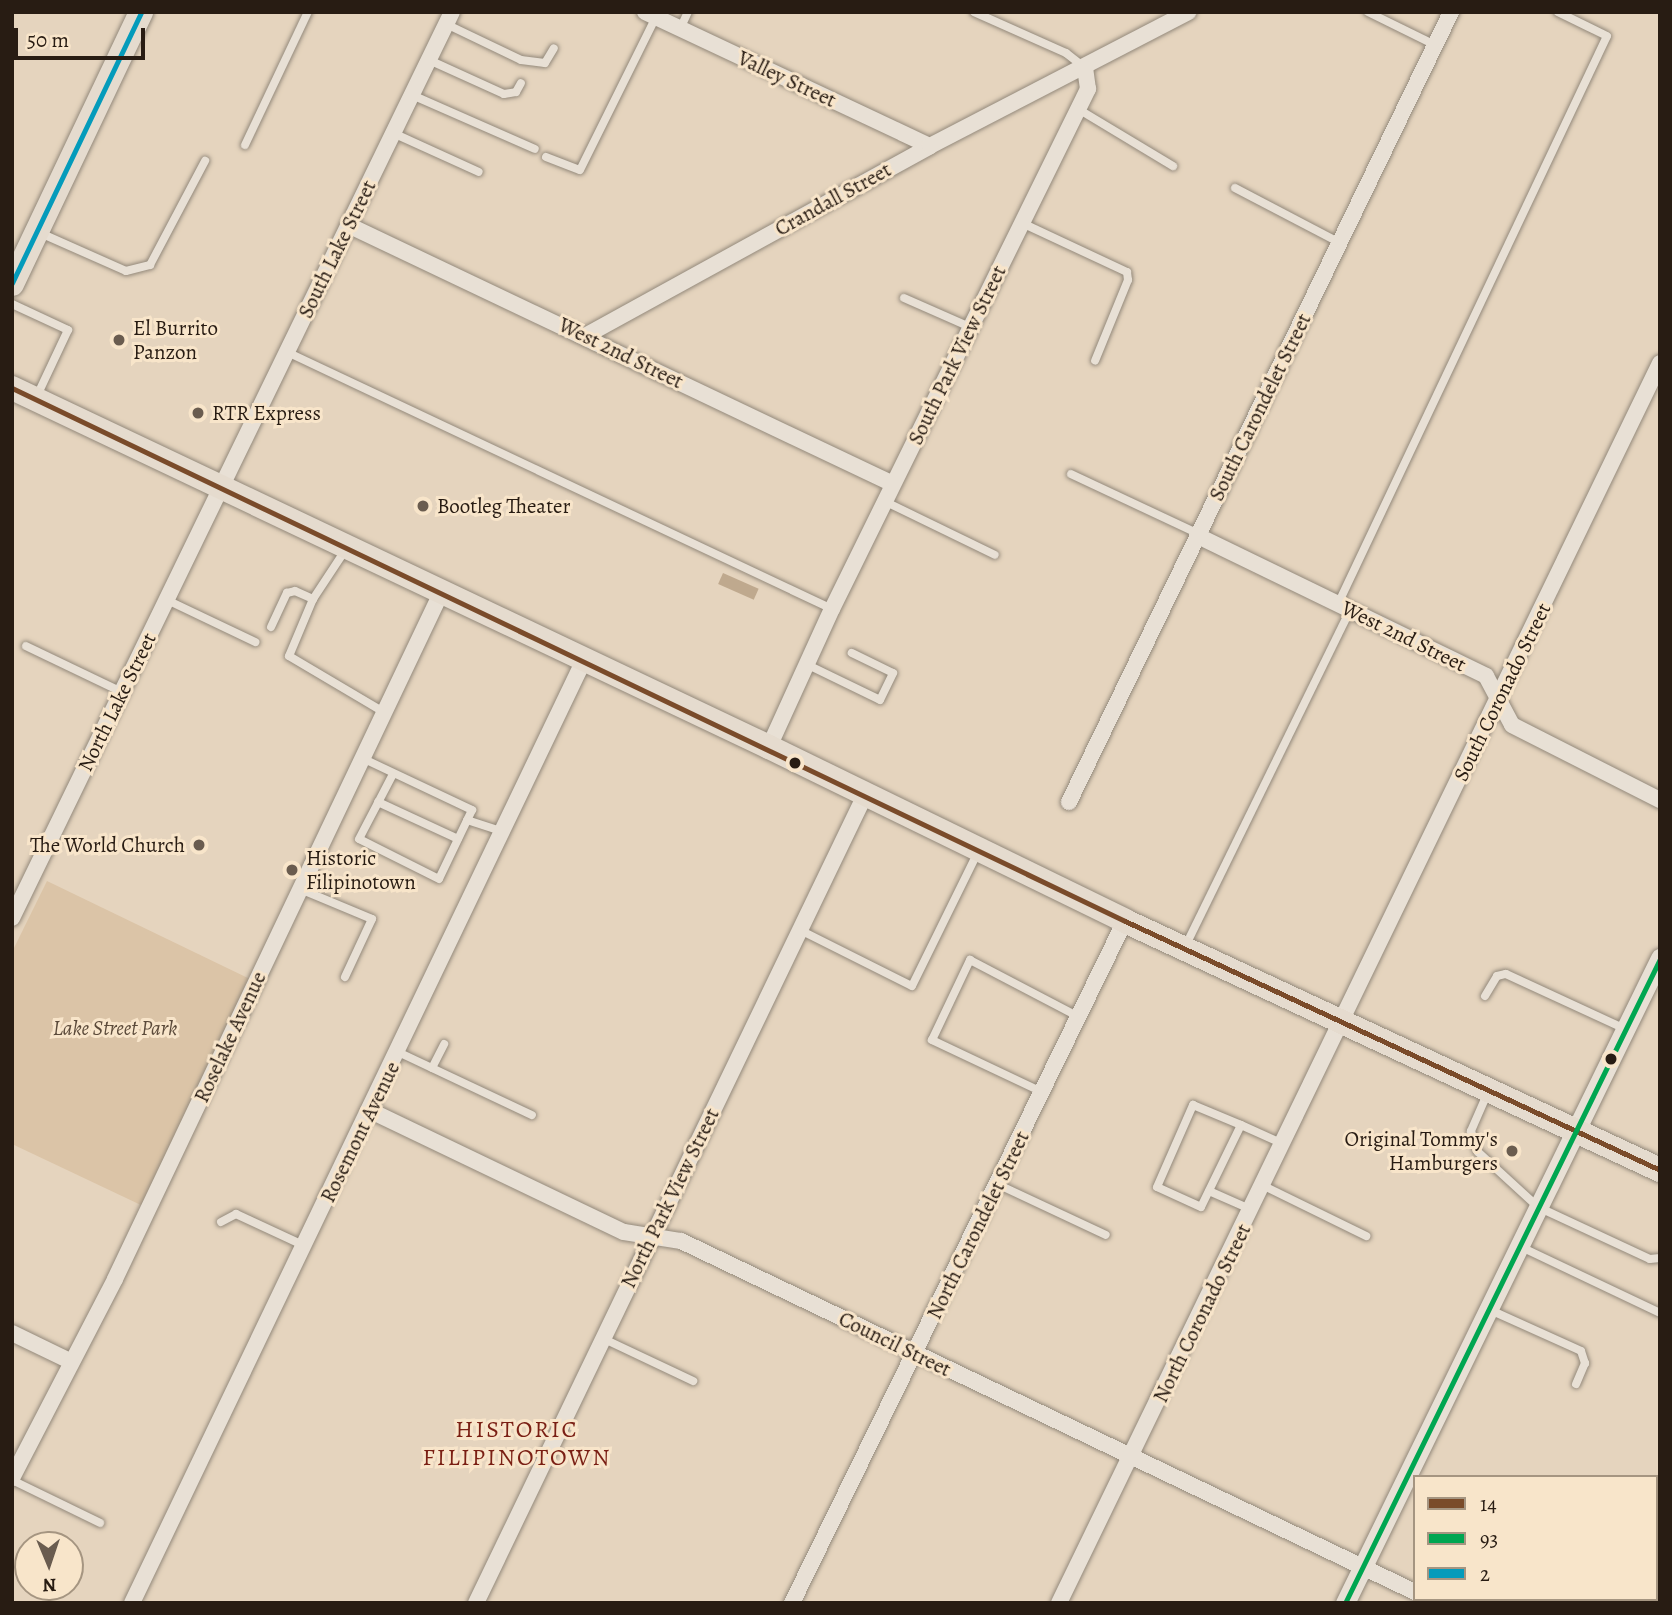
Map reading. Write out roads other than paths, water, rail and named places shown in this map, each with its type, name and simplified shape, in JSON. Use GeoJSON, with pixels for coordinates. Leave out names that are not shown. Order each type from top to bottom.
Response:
{"type":"FeatureCollection","features":[{"type":"Feature","properties":{"kind":"main road"},"geometry":{"type":"LineString","coordinates":[[12,284],[141,12]]}},
{"type":"Feature","properties":{"kind":"main road"},"geometry":{"type":"LineString","coordinates":[[12,388],[866,793],[1184,949],[1577,1129],[1660,1170]]}},
{"type":"Feature","properties":{"kind":"street"},"geometry":{"type":"LineString","coordinates":[[1085,68],[1188,12]]}},
{"type":"Feature","properties":{"kind":"street","name":"South Carondelet Street"},"geometry":{"type":"LineString","coordinates":[[1069,802],[1451,12]]}},
{"type":"Feature","properties":{"kind":"street","name":"Valley Street"},"geometry":{"type":"LineString","coordinates":[[649,14],[930,146]]}},
{"type":"Feature","properties":{"kind":"street","name":"South Lake Street"},"geometry":{"type":"LineString","coordinates":[[222,486],[449,18]]}},
{"type":"Feature","properties":{"kind":"street","name":"South Park View Street"},"geometry":{"type":"LineString","coordinates":[[769,747],[884,501],[1078,109],[1087,89],[1085,68]]}},
{"type":"Feature","properties":{"kind":"street","name":"Crandall Street"},"geometry":{"type":"LineString","coordinates":[[585,336],[930,146],[1085,68]]}},
{"type":"Feature","properties":{"kind":"street","name":"West 2nd Street"},"geometry":{"type":"LineString","coordinates":[[348,225],[893,484]]}},
{"type":"Feature","properties":{"kind":"street","name":"South Coronado Street"},"geometry":{"type":"LineString","coordinates":[[1342,1021],[1660,363]]}},
{"type":"Feature","properties":{"kind":"street","name":"North Lake Street"},"geometry":{"type":"LineString","coordinates":[[12,918],[222,486]]}},
{"type":"Feature","properties":{"kind":"street","name":"West 2nd Street"},"geometry":{"type":"LineString","coordinates":[[1199,535],[1486,676],[1512,725],[1660,800]]}},
{"type":"Feature","properties":{"kind":"street","name":"Roselake Avenue"},"geometry":{"type":"LineString","coordinates":[[12,1479],[70,1361],[116,1279],[382,711],[441,593]]}},
{"type":"Feature","properties":{"kind":"street","name":"Rosemont Avenue"},"geometry":{"type":"LineString","coordinates":[[132,1603],[371,1111],[584,660]]}},
{"type":"Feature","properties":{"kind":"street","name":"North Park View Street"},"geometry":{"type":"LineString","coordinates":[[476,1603],[866,793]]}},
{"type":"Feature","properties":{"kind":"street","name":"North Carondelet Street"},"geometry":{"type":"LineString","coordinates":[[792,1603],[1125,921]]}},
{"type":"Feature","properties":{"kind":"street"},"geometry":{"type":"LineString","coordinates":[[1345,1603],[1660,958]]}},
{"type":"Feature","properties":{"kind":"street","name":"North Coronado Street"},"geometry":{"type":"LineString","coordinates":[[1059,1603],[1342,1021]]}},
{"type":"Feature","properties":{"kind":"street","name":"Council Street"},"geometry":{"type":"LineString","coordinates":[[371,1111],[624,1232],[681,1241],[1413,1591]]}},
{"type":"Feature","properties":{"kind":"street"},"geometry":{"type":"LineString","coordinates":[[12,1333],[70,1361]]}},
{"type":"Feature","properties":{"kind":"lane"},"geometry":{"type":"LineString","coordinates":[[245,145],[308,12]]}},
{"type":"Feature","properties":{"kind":"lane"},"geometry":{"type":"LineString","coordinates":[[680,29],[688,12]]}},
{"type":"Feature","properties":{"kind":"lane"},"geometry":{"type":"LineString","coordinates":[[974,12],[1066,53],[1085,68]]}},
{"type":"Feature","properties":{"kind":"lane"},"geometry":{"type":"LineString","coordinates":[[1368,12],[1435,45]]}},
{"type":"Feature","properties":{"kind":"lane"},"geometry":{"type":"LineString","coordinates":[[1184,949],[1607,36],[1558,12]]}},
{"type":"Feature","properties":{"kind":"lane"},"geometry":{"type":"LineString","coordinates":[[546,157],[580,170],[649,14]]}},
{"type":"Feature","properties":{"kind":"lane"},"geometry":{"type":"LineString","coordinates":[[449,18],[521,60],[545,63],[554,48]]}},
{"type":"Feature","properties":{"kind":"lane"},"geometry":{"type":"LineString","coordinates":[[429,60],[504,94],[516,92],[521,83]]}},
{"type":"Feature","properties":{"kind":"lane"},"geometry":{"type":"LineString","coordinates":[[412,95],[535,149]]}},
{"type":"Feature","properties":{"kind":"lane"},"geometry":{"type":"LineString","coordinates":[[1078,109],[1173,166]]}},
{"type":"Feature","properties":{"kind":"lane"},"geometry":{"type":"LineString","coordinates":[[393,134],[479,172]]}},
{"type":"Feature","properties":{"kind":"lane"},"geometry":{"type":"LineString","coordinates":[[36,231],[126,271],[150,265],[205,161]]}},
{"type":"Feature","properties":{"kind":"lane"},"geometry":{"type":"LineString","coordinates":[[1235,188],[1340,243]]}},
{"type":"Feature","properties":{"kind":"lane"},"geometry":{"type":"LineString","coordinates":[[1022,223],[1127,272],[1128,280],[1095,361]]}},
{"type":"Feature","properties":{"kind":"lane"},"geometry":{"type":"LineString","coordinates":[[904,298],[970,327]]}},
{"type":"Feature","properties":{"kind":"lane"},"geometry":{"type":"LineString","coordinates":[[12,304],[68,330],[36,399]]}},
{"type":"Feature","properties":{"kind":"lane"},"geometry":{"type":"LineString","coordinates":[[287,352],[832,609]]}},
{"type":"Feature","properties":{"kind":"lane"},"geometry":{"type":"LineString","coordinates":[[1071,474],[1199,535]]}},
{"type":"Feature","properties":{"kind":"lane"},"geometry":{"type":"LineString","coordinates":[[884,501],[995,555]]}},
{"type":"Feature","properties":{"kind":"lane"},"geometry":{"type":"LineString","coordinates":[[348,547],[313,599],[289,656],[382,711]]}},
{"type":"Feature","properties":{"kind":"lane"},"geometry":{"type":"LineString","coordinates":[[271,627],[287,593],[295,591],[313,599]]}},
{"type":"Feature","properties":{"kind":"lane"},"geometry":{"type":"LineString","coordinates":[[167,600],[255,642]]}},
{"type":"Feature","properties":{"kind":"lane"},"geometry":{"type":"LineString","coordinates":[[26,646],[122,692]]}},
{"type":"Feature","properties":{"kind":"lane"},"geometry":{"type":"LineString","coordinates":[[808,665],[880,700],[893,673],[852,653]]}},
{"type":"Feature","properties":{"kind":"lane"},"geometry":{"type":"LineString","coordinates":[[362,758],[472,810],[439,879],[359,839],[393,774]]}},
{"type":"Feature","properties":{"kind":"lane"},"geometry":{"type":"LineString","coordinates":[[378,802],[458,838]]}},
{"type":"Feature","properties":{"kind":"lane"},"geometry":{"type":"LineString","coordinates":[[467,820],[503,832]]}},
{"type":"Feature","properties":{"kind":"lane"},"geometry":{"type":"LineString","coordinates":[[800,930],[912,986],[979,849]]}},
{"type":"Feature","properties":{"kind":"lane"},"geometry":{"type":"LineString","coordinates":[[300,890],[372,919],[345,977]]}},
{"type":"Feature","properties":{"kind":"lane"},"geometry":{"type":"LineString","coordinates":[[1042,1092],[932,1040],[970,960],[1079,1017]]}},
{"type":"Feature","properties":{"kind":"lane"},"geometry":{"type":"LineString","coordinates":[[1485,996],[1497,976],[1506,974],[1625,1029]]}},
{"type":"Feature","properties":{"kind":"lane"},"geometry":{"type":"LineString","coordinates":[[432,1068],[443,1044]]}},
{"type":"Feature","properties":{"kind":"lane"},"geometry":{"type":"LineString","coordinates":[[398,1052],[532,1115]]}},
{"type":"Feature","properties":{"kind":"lane"},"geometry":{"type":"LineString","coordinates":[[1489,1089],[1471,1131],[1478,1152],[1538,1207],[1650,1259],[1660,1258]]}},
{"type":"Feature","properties":{"kind":"lane"},"geometry":{"type":"LineString","coordinates":[[1241,1125],[1201,1207],[1157,1187],[1193,1105],[1241,1125],[1283,1144]]}},
{"type":"Feature","properties":{"kind":"lane"},"geometry":{"type":"LineString","coordinates":[[997,1184],[1106,1235]]}},
{"type":"Feature","properties":{"kind":"lane"},"geometry":{"type":"LineString","coordinates":[[1264,1186],[1366,1236]]}},
{"type":"Feature","properties":{"kind":"lane"},"geometry":{"type":"LineString","coordinates":[[1209,1191],[1252,1210]]}},
{"type":"Feature","properties":{"kind":"lane"},"geometry":{"type":"LineString","coordinates":[[221,1222],[236,1214],[305,1247]]}},
{"type":"Feature","properties":{"kind":"lane"},"geometry":{"type":"LineString","coordinates":[[1518,1246],[1660,1313]]}},
{"type":"Feature","properties":{"kind":"lane"},"geometry":{"type":"LineString","coordinates":[[1488,1309],[1581,1351],[1585,1363],[1576,1384]]}},
{"type":"Feature","properties":{"kind":"lane"},"geometry":{"type":"LineString","coordinates":[[602,1338],[693,1381]]}},
{"type":"Feature","properties":{"kind":"lane"},"geometry":{"type":"LineString","coordinates":[[12,1479],[100,1522]]}},
{"type":"Feature","properties":{"kind":"place","name":"El Burrito Panzon"},"geometry":{"type":"Point","coordinates":[119,340]}},
{"type":"Feature","properties":{"kind":"place","name":"RTR Express"},"geometry":{"type":"Point","coordinates":[198,413]}},
{"type":"Feature","properties":{"kind":"place","name":"Bootleg Theater"},"geometry":{"type":"Point","coordinates":[423,506]}},
{"type":"Feature","properties":{"kind":"place","name":"The World Church"},"geometry":{"type":"Point","coordinates":[199,845]}},
{"type":"Feature","properties":{"kind":"place","name":"Historic Filipinotown"},"geometry":{"type":"Point","coordinates":[292,870]}},
{"type":"Feature","properties":{"kind":"place","name":"Original Tommy's Hamburgers"},"geometry":{"type":"Point","coordinates":[1512,1151]}},
{"type":"Feature","properties":{"kind":"district","name":"HISTORIC FILIPINOTOWN"},"geometry":{"type":"Point","coordinates":[517,1444]}},
{"type":"Feature","properties":{"kind":"park label","name":"Lake Street Park"},"geometry":{"type":"Point","coordinates":[115,1028]}}]}
